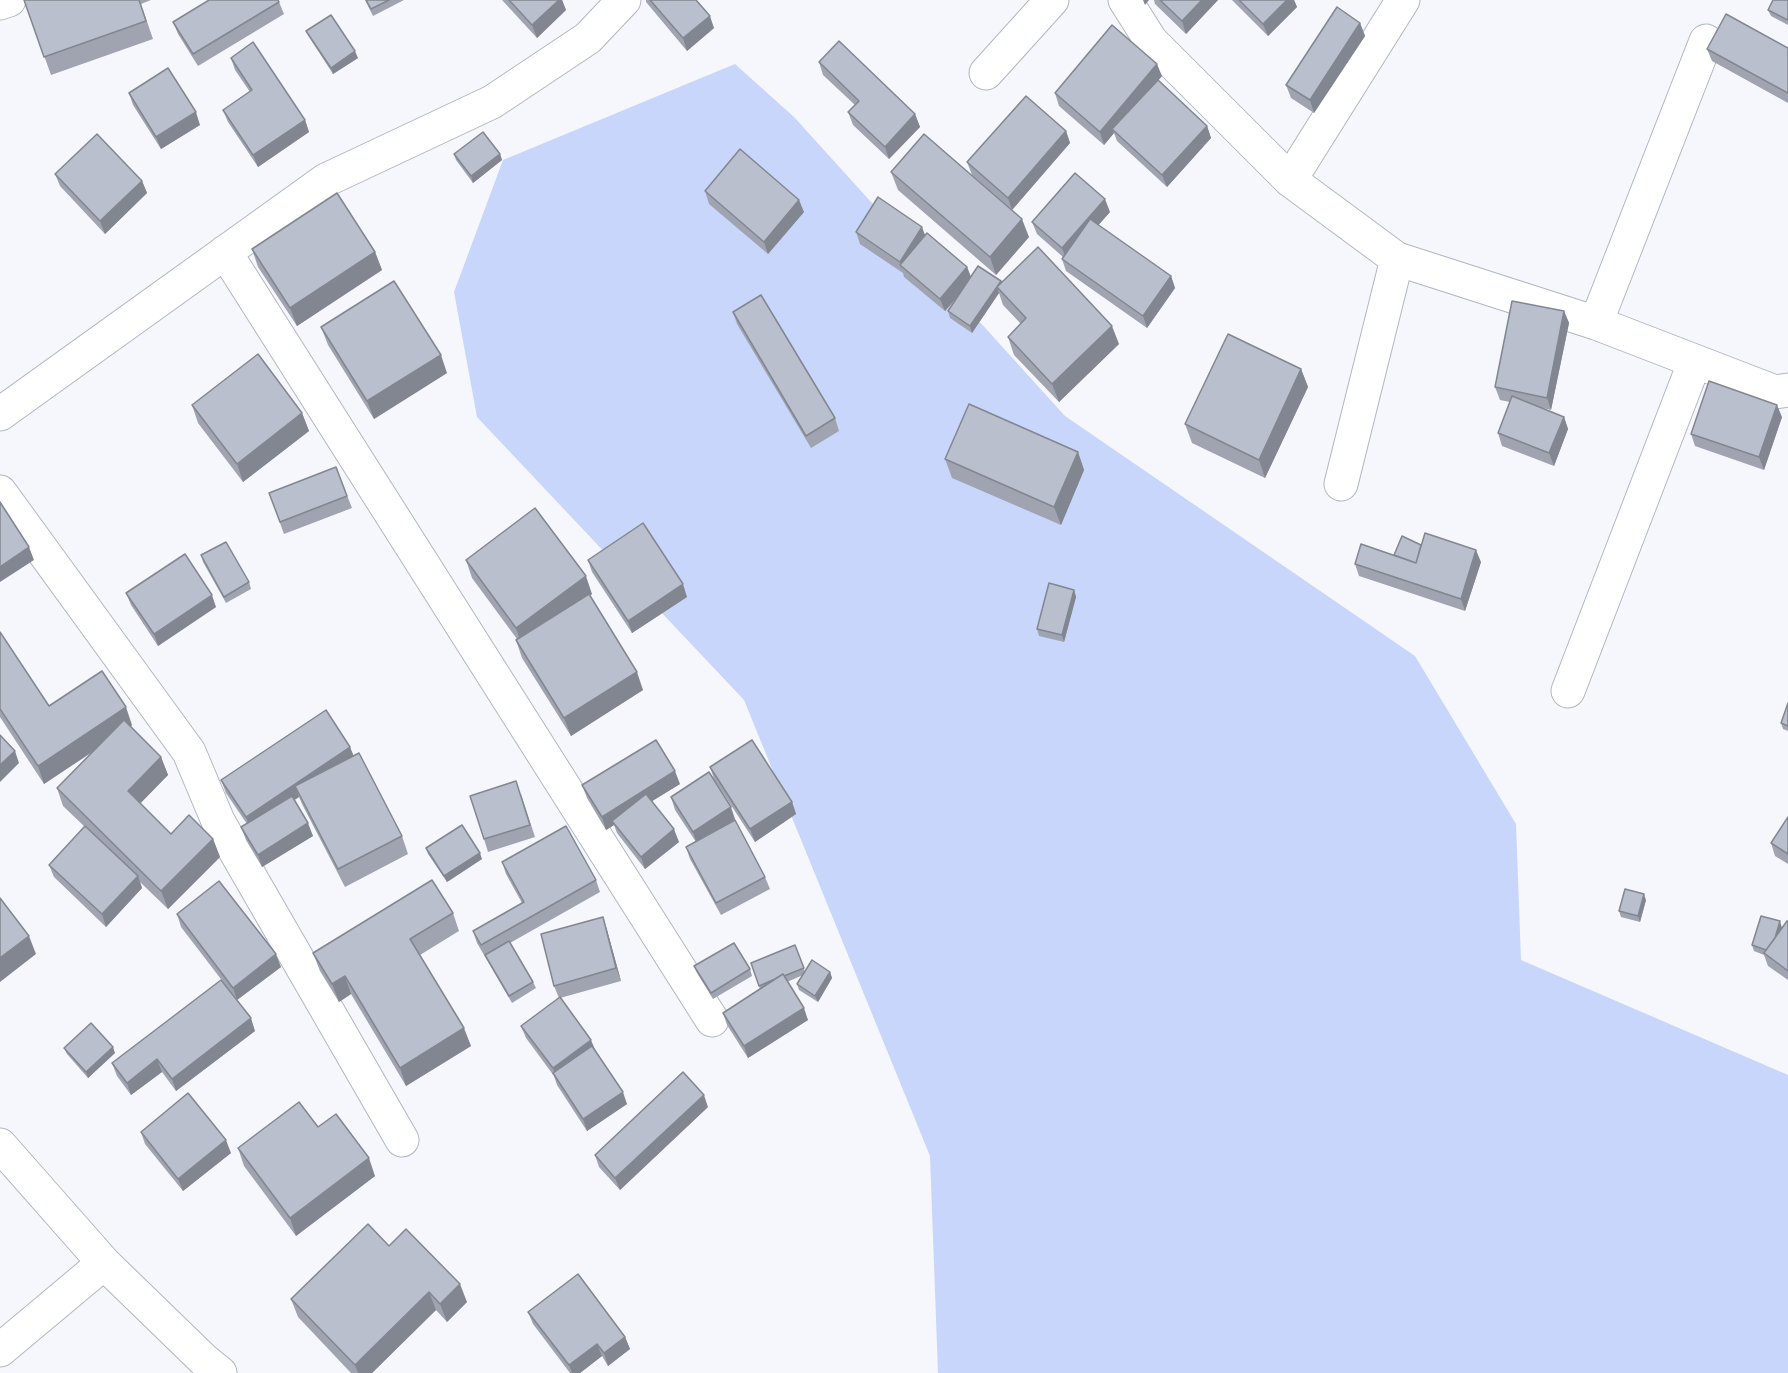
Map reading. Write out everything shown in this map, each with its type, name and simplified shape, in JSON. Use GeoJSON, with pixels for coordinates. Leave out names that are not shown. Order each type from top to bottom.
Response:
{"type":"FeatureCollection","features":[{"type":"Feature","properties":{"kind":"street"},"geometry":{"type":"LineString","coordinates":[[0,3],[9,0]]}},
{"type":"Feature","properties":{"kind":"street"},"geometry":{"type":"LineString","coordinates":[[0,414],[326,180],[492,102],[588,38],[624,0]]}},
{"type":"Feature","properties":{"kind":"street"},"geometry":{"type":"LineString","coordinates":[[986,73],[1052,0]]}},
{"type":"Feature","properties":{"kind":"street"},"geometry":{"type":"LineString","coordinates":[[1125,0],[1151,41],[1290,180],[1397,259],[1596,323],[1775,392],[1788,390]]}},
{"type":"Feature","properties":{"kind":"street"},"geometry":{"type":"LineString","coordinates":[[1290,180],[1403,0]]}},
{"type":"Feature","properties":{"kind":"street"},"geometry":{"type":"LineString","coordinates":[[1596,323],[1706,40]]}},
{"type":"Feature","properties":{"kind":"street"},"geometry":{"type":"LineString","coordinates":[[225,252],[712,1020]]}},
{"type":"Feature","properties":{"kind":"street"},"geometry":{"type":"LineString","coordinates":[[1341,484],[1397,259]]}},
{"type":"Feature","properties":{"kind":"street"},"geometry":{"type":"LineString","coordinates":[[1568,691],[1695,361]]}},
{"type":"Feature","properties":{"kind":"street"},"geometry":{"type":"LineString","coordinates":[[0,492],[189,752],[218,821],[402,1140]]}},
{"type":"Feature","properties":{"kind":"street"},"geometry":{"type":"LineString","coordinates":[[0,1145],[104,1263],[220,1373]]}},
{"type":"Feature","properties":{"kind":"street"},"geometry":{"type":"LineString","coordinates":[[0,1350],[104,1263]]}},
{"type":"Feature","properties":{"kind":"shaded area"},"geometry":{"type":"Polygon","coordinates":[[[735,64],[794,117],[1065,416],[1415,656],[1516,824],[1521,960],[1788,1075],[1788,1373],[938,1373],[930,1156],[744,700],[477,417],[454,292],[503,160],[735,64]]]}},
{"type":"Feature","properties":{"kind":"building"},"geometry":{"type":"Polygon","coordinates":[[[24,0],[139,0],[146,21],[44,57],[24,0]]]}},
{"type":"Feature","properties":{"kind":"building"},"geometry":{"type":"Polygon","coordinates":[[[209,0],[278,0],[279,2],[193,54],[173,22],[209,0]]]}},
{"type":"Feature","properties":{"kind":"building"},"geometry":{"type":"Polygon","coordinates":[[[366,0],[389,0],[371,9],[366,0]]]}},
{"type":"Feature","properties":{"kind":"building"},"geometry":{"type":"Polygon","coordinates":[[[509,0],[559,0],[532,25],[509,0]]]}},
{"type":"Feature","properties":{"kind":"building"},"geometry":{"type":"Polygon","coordinates":[[[650,0],[696,0],[710,16],[683,38],[650,0]]]}},
{"type":"Feature","properties":{"kind":"building"},"geometry":{"type":"Polygon","coordinates":[[[1160,0],[1202,0],[1182,21],[1160,0]]]}},
{"type":"Feature","properties":{"kind":"building"},"geometry":{"type":"Polygon","coordinates":[[[1239,0],[1287,0],[1263,24],[1239,0]]]}},
{"type":"Feature","properties":{"kind":"building"},"geometry":{"type":"Polygon","coordinates":[[[1773,0],[1788,0],[1788,20],[1768,10],[1773,0]]]}},
{"type":"Feature","properties":{"kind":"building"},"geometry":{"type":"Polygon","coordinates":[[[1337,7],[1360,23],[1310,100],[1286,85],[1337,7]]]}},
{"type":"Feature","properties":{"kind":"building"},"geometry":{"type":"Polygon","coordinates":[[[1726,14],[1788,48],[1788,93],[1707,49],[1726,14]]]}},
{"type":"Feature","properties":{"kind":"building"},"geometry":{"type":"Polygon","coordinates":[[[331,15],[355,51],[331,68],[306,31],[331,15]]]}},
{"type":"Feature","properties":{"kind":"building"},"geometry":{"type":"Polygon","coordinates":[[[1112,25],[1157,64],[1100,132],[1055,93],[1112,25]]]}},
{"type":"Feature","properties":{"kind":"building"},"geometry":{"type":"Polygon","coordinates":[[[839,41],[915,114],[885,147],[848,112],[859,101],[819,62],[839,41]]]}},
{"type":"Feature","properties":{"kind":"building"},"geometry":{"type":"Polygon","coordinates":[[[253,42],[305,120],[253,155],[223,110],[252,90],[231,58],[253,42]]]}},
{"type":"Feature","properties":{"kind":"building"},"geometry":{"type":"Polygon","coordinates":[[[168,68],[196,112],[156,137],[129,93],[168,68]]]}},
{"type":"Feature","properties":{"kind":"building"},"geometry":{"type":"Polygon","coordinates":[[[1158,80],[1207,126],[1162,175],[1112,129],[1158,80]]]}},
{"type":"Feature","properties":{"kind":"building"},"geometry":{"type":"Polygon","coordinates":[[[1026,96],[1066,131],[1008,198],[967,162],[1026,96]]]}},
{"type":"Feature","properties":{"kind":"building"},"geometry":{"type":"Polygon","coordinates":[[[483,132],[500,154],[471,176],[454,154],[483,132]]]}},
{"type":"Feature","properties":{"kind":"building"},"geometry":{"type":"Polygon","coordinates":[[[97,134],[142,181],[100,221],[55,174],[97,134]]]}},
{"type":"Feature","properties":{"kind":"building"},"geometry":{"type":"Polygon","coordinates":[[[924,134],[1022,219],[990,257],[891,172],[924,134]]]}},
{"type":"Feature","properties":{"kind":"building"},"geometry":{"type":"Polygon","coordinates":[[[740,149],[799,200],[764,242],[705,191],[740,149]]]}},
{"type":"Feature","properties":{"kind":"building"},"geometry":{"type":"Polygon","coordinates":[[[1075,173],[1105,199],[1062,248],[1032,222],[1075,173]]]}},
{"type":"Feature","properties":{"kind":"building"},"geometry":{"type":"Polygon","coordinates":[[[337,193],[375,252],[290,308],[252,249],[337,193]]]}},
{"type":"Feature","properties":{"kind":"building"},"geometry":{"type":"Polygon","coordinates":[[[878,197],[922,227],[900,262],[856,232],[878,197]]]}},
{"type":"Feature","properties":{"kind":"building"},"geometry":{"type":"Polygon","coordinates":[[[1090,219],[1171,276],[1143,316],[1062,259],[1090,219]]]}},
{"type":"Feature","properties":{"kind":"building"},"geometry":{"type":"Polygon","coordinates":[[[927,233],[967,267],[940,299],[900,265],[927,233]]]}},
{"type":"Feature","properties":{"kind":"building"},"geometry":{"type":"Polygon","coordinates":[[[1038,247],[1112,326],[1052,384],[1008,337],[1026,318],[997,287],[1038,247]]]}},
{"type":"Feature","properties":{"kind":"building"},"geometry":{"type":"Polygon","coordinates":[[[978,266],[1001,281],[970,326],[948,311],[978,266]]]}},
{"type":"Feature","properties":{"kind":"building"},"geometry":{"type":"Polygon","coordinates":[[[394,281],[441,355],[367,401],[321,327],[394,281]]]}},
{"type":"Feature","properties":{"kind":"building"},"geometry":{"type":"Polygon","coordinates":[[[761,295],[835,418],[806,436],[733,312],[761,295]]]}},
{"type":"Feature","properties":{"kind":"building"},"geometry":{"type":"Polygon","coordinates":[[[1512,301],[1564,311],[1547,398],[1495,387],[1512,301]]]}},
{"type":"Feature","properties":{"kind":"building"},"geometry":{"type":"Polygon","coordinates":[[[1228,334],[1301,369],[1259,460],[1185,424],[1228,334]]]}},
{"type":"Feature","properties":{"kind":"building"},"geometry":{"type":"Polygon","coordinates":[[[258,354],[302,413],[237,464],[192,405],[258,354]]]}},
{"type":"Feature","properties":{"kind":"building"},"geometry":{"type":"Polygon","coordinates":[[[1709,381],[1777,405],[1759,457],[1691,434],[1709,381]]]}},
{"type":"Feature","properties":{"kind":"building"},"geometry":{"type":"Polygon","coordinates":[[[1512,396],[1564,417],[1549,453],[1498,433],[1512,396]]]}},
{"type":"Feature","properties":{"kind":"building"},"geometry":{"type":"Polygon","coordinates":[[[969,404],[1078,452],[1054,507],[945,459],[969,404]]]}},
{"type":"Feature","properties":{"kind":"building"},"geometry":{"type":"Polygon","coordinates":[[[336,467],[347,496],[280,522],[269,493],[336,467]]]}},
{"type":"Feature","properties":{"kind":"building"},"geometry":{"type":"Polygon","coordinates":[[[0,502],[29,547],[0,567],[0,502]]]}},
{"type":"Feature","properties":{"kind":"building"},"geometry":{"type":"Polygon","coordinates":[[[535,508],[586,576],[516,628],[466,560],[535,508]]]}},
{"type":"Feature","properties":{"kind":"building"},"geometry":{"type":"Polygon","coordinates":[[[643,523],[683,584],[628,621],[588,560],[643,523]]]}},
{"type":"Feature","properties":{"kind":"building"},"geometry":{"type":"Polygon","coordinates":[[[1425,533],[1476,550],[1461,599],[1355,564],[1361,544],[1416,563],[1425,533]]]}},
{"type":"Feature","properties":{"kind":"building"},"geometry":{"type":"Polygon","coordinates":[[[1402,536],[1421,545],[1416,563],[1394,555],[1402,536]]]}},
{"type":"Feature","properties":{"kind":"building"},"geometry":{"type":"Polygon","coordinates":[[[226,542],[249,582],[224,597],[201,555],[226,542]]]}},
{"type":"Feature","properties":{"kind":"building"},"geometry":{"type":"Polygon","coordinates":[[[185,554],[212,595],[154,634],[126,593],[185,554]]]}},
{"type":"Feature","properties":{"kind":"building"},"geometry":{"type":"Polygon","coordinates":[[[1049,583],[1074,590],[1062,635],[1037,629],[1049,583]]]}},
{"type":"Feature","properties":{"kind":"building"},"geometry":{"type":"Polygon","coordinates":[[[589,594],[637,672],[564,718],[516,640],[589,594]]]}},
{"type":"Feature","properties":{"kind":"building"},"geometry":{"type":"Polygon","coordinates":[[[0,632],[49,706],[102,671],[126,707],[38,766],[0,709],[0,632]]]}},
{"type":"Feature","properties":{"kind":"building"},"geometry":{"type":"Polygon","coordinates":[[[1788,703],[1788,726],[1781,723],[1788,703]]]}},
{"type":"Feature","properties":{"kind":"building"},"geometry":{"type":"Polygon","coordinates":[[[326,710],[350,747],[246,817],[221,780],[326,710]]]}},
{"type":"Feature","properties":{"kind":"building"},"geometry":{"type":"Polygon","coordinates":[[[124,720],[161,757],[128,791],[171,834],[189,815],[213,839],[161,891],[57,788],[124,720]]]}},
{"type":"Feature","properties":{"kind":"building"},"geometry":{"type":"Polygon","coordinates":[[[0,735],[15,751],[0,765],[0,735]]]}},
{"type":"Feature","properties":{"kind":"building"},"geometry":{"type":"Polygon","coordinates":[[[656,740],[675,771],[602,817],[582,785],[656,740]]]}},
{"type":"Feature","properties":{"kind":"building"},"geometry":{"type":"Polygon","coordinates":[[[752,740],[792,802],[750,829],[710,767],[752,740]]]}},
{"type":"Feature","properties":{"kind":"building"},"geometry":{"type":"Polygon","coordinates":[[[359,753],[402,836],[338,869],[295,786],[359,753]]]}},
{"type":"Feature","properties":{"kind":"building"},"geometry":{"type":"Polygon","coordinates":[[[709,772],[731,807],[693,832],[671,797],[709,772]]]}},
{"type":"Feature","properties":{"kind":"building"},"geometry":{"type":"Polygon","coordinates":[[[516,781],[530,825],[484,839],[470,796],[516,781]]]}},
{"type":"Feature","properties":{"kind":"building"},"geometry":{"type":"Polygon","coordinates":[[[646,794],[674,829],[641,857],[612,821],[646,794]]]}},
{"type":"Feature","properties":{"kind":"building"},"geometry":{"type":"Polygon","coordinates":[[[292,796],[308,823],[258,855],[241,827],[292,796]]]}},
{"type":"Feature","properties":{"kind":"building"},"geometry":{"type":"Polygon","coordinates":[[[1788,817],[1788,854],[1771,843],[1788,817]]]}},
{"type":"Feature","properties":{"kind":"building"},"geometry":{"type":"Polygon","coordinates":[[[735,820],[765,877],[716,903],[686,847],[735,820]]]}},
{"type":"Feature","properties":{"kind":"building"},"geometry":{"type":"Polygon","coordinates":[[[462,825],[480,853],[444,876],[426,848],[462,825]]]}},
{"type":"Feature","properties":{"kind":"building"},"geometry":{"type":"Polygon","coordinates":[[[85,826],[138,876],[102,914],[49,865],[85,826]]]}},
{"type":"Feature","properties":{"kind":"building"},"geometry":{"type":"Polygon","coordinates":[[[566,826],[596,880],[481,945],[473,931],[524,902],[502,862],[566,826]]]}},
{"type":"Feature","properties":{"kind":"building"},"geometry":{"type":"Polygon","coordinates":[[[432,880],[453,913],[410,939],[464,1028],[400,1068],[345,976],[332,984],[313,953],[432,880]]]}},
{"type":"Feature","properties":{"kind":"building"},"geometry":{"type":"Polygon","coordinates":[[[219,881],[276,954],[233,988],[177,914],[219,881]]]}},
{"type":"Feature","properties":{"kind":"building"},"geometry":{"type":"Polygon","coordinates":[[[1625,889],[1644,894],[1638,916],[1619,911],[1625,889]]]}},
{"type":"Feature","properties":{"kind":"building"},"geometry":{"type":"Polygon","coordinates":[[[0,898],[29,936],[0,958],[0,898]]]}},
{"type":"Feature","properties":{"kind":"building"},"geometry":{"type":"Polygon","coordinates":[[[1761,916],[1780,921],[1775,938],[1766,950],[1752,945],[1761,916]]]}},
{"type":"Feature","properties":{"kind":"building"},"geometry":{"type":"Polygon","coordinates":[[[603,917],[616,968],[554,986],[541,934],[603,917]]]}},
{"type":"Feature","properties":{"kind":"building"},"geometry":{"type":"Polygon","coordinates":[[[1788,921],[1788,971],[1764,953],[1788,921]]]}},
{"type":"Feature","properties":{"kind":"building"},"geometry":{"type":"Polygon","coordinates":[[[509,941],[533,982],[509,996],[485,955],[509,941]]]}},
{"type":"Feature","properties":{"kind":"building"},"geometry":{"type":"Polygon","coordinates":[[[734,943],[750,969],[711,993],[694,966],[734,943]]]}},
{"type":"Feature","properties":{"kind":"building"},"geometry":{"type":"Polygon","coordinates":[[[795,945],[804,968],[784,976],[783,974],[759,986],[751,963],[795,945]]]}},
{"type":"Feature","properties":{"kind":"building"},"geometry":{"type":"Polygon","coordinates":[[[812,960],[830,972],[815,996],[797,984],[812,960]]]}},
{"type":"Feature","properties":{"kind":"building"},"geometry":{"type":"Polygon","coordinates":[[[783,974],[804,1008],[744,1046],[723,1013],[783,974]]]}},
{"type":"Feature","properties":{"kind":"building"},"geometry":{"type":"Polygon","coordinates":[[[221,980],[251,1018],[172,1079],[157,1059],[127,1083],[112,1063],[221,980]]]}},
{"type":"Feature","properties":{"kind":"building"},"geometry":{"type":"Polygon","coordinates":[[[560,997],[591,1040],[553,1068],[521,1026],[560,997]]]}},
{"type":"Feature","properties":{"kind":"building"},"geometry":{"type":"Polygon","coordinates":[[[91,1023],[113,1047],[86,1072],[64,1048],[91,1023]]]}},
{"type":"Feature","properties":{"kind":"building"},"geometry":{"type":"Polygon","coordinates":[[[592,1046],[623,1092],[583,1119],[553,1073],[592,1046]]]}},
{"type":"Feature","properties":{"kind":"building"},"geometry":{"type":"Polygon","coordinates":[[[683,1072],[704,1095],[615,1178],[595,1155],[683,1072]]]}},
{"type":"Feature","properties":{"kind":"building"},"geometry":{"type":"Polygon","coordinates":[[[188,1093],[226,1140],[178,1179],[141,1132],[188,1093]]]}},
{"type":"Feature","properties":{"kind":"building"},"geometry":{"type":"Polygon","coordinates":[[[299,1102],[318,1127],[336,1114],[369,1158],[290,1218],[238,1148],[299,1102]]]}},
{"type":"Feature","properties":{"kind":"building"},"geometry":{"type":"Polygon","coordinates":[[[368,1224],[389,1246],[406,1229],[460,1284],[440,1304],[429,1292],[355,1365],[291,1299],[368,1224]]]}},
{"type":"Feature","properties":{"kind":"building"},"geometry":{"type":"Polygon","coordinates":[[[578,1274],[625,1337],[604,1353],[597,1344],[569,1365],[528,1312],[578,1274]]]}}]}
